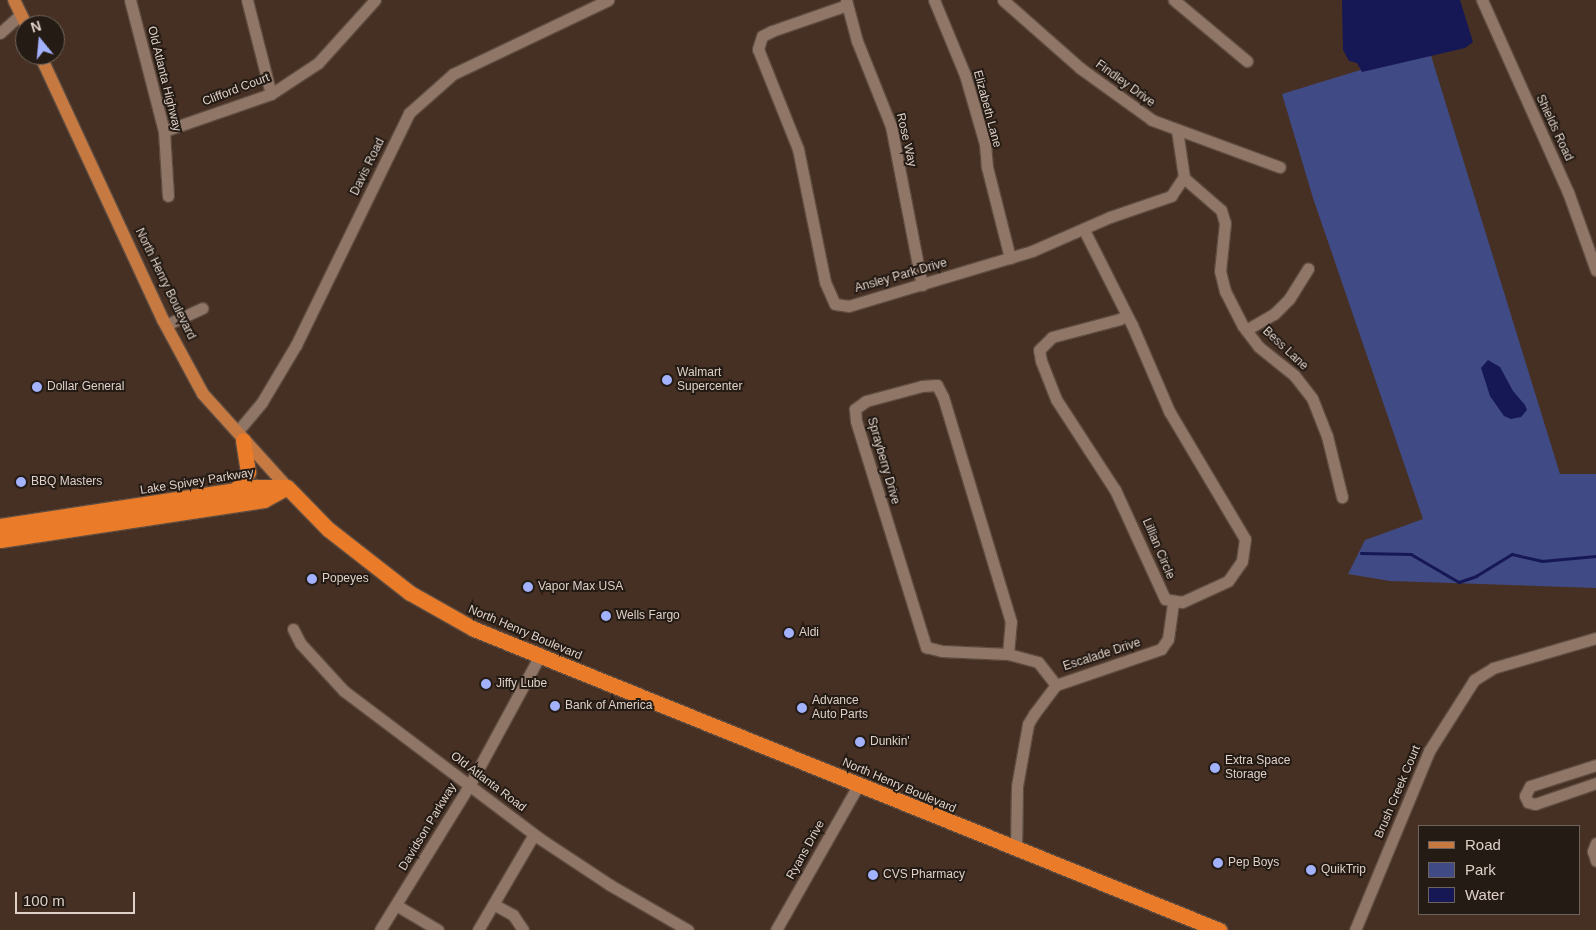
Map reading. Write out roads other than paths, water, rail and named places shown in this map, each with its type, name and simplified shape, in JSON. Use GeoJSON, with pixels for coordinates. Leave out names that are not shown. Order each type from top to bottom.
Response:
{"type":"FeatureCollection","features":[{"type":"Feature","properties":{"kind":"highway"},"geometry":{"type":"LineString","coordinates":[[236,490],[248,472],[240,436]]}},
{"type":"Feature","properties":{"kind":"highway"},"geometry":{"type":"LineString","coordinates":[[0,540],[264,500],[287,487]]}},
{"type":"Feature","properties":{"kind":"highway","name":"Lake Spivey Parkway"},"geometry":{"type":"LineString","coordinates":[[0,526],[236,490],[287,487]]}},
{"type":"Feature","properties":{"kind":"highway","name":"North Henry Boulevard"},"geometry":{"type":"LineString","coordinates":[[287,487],[328,529],[410,592],[474,630],[859,784],[1016,850],[1219,930]]}},
{"type":"Feature","properties":{"kind":"main road"},"geometry":{"type":"LineString","coordinates":[[14,0],[21,15]]}},
{"type":"Feature","properties":{"kind":"main road","name":"North Henry Boulevard"},"geometry":{"type":"LineString","coordinates":[[45,65],[166,325],[204,394],[287,487]]}},
{"type":"Feature","properties":{"kind":"street","name":"Old Atlanta Highway"},"geometry":{"type":"LineString","coordinates":[[130,0],[164,131],[168,196]]}},
{"type":"Feature","properties":{"kind":"street"},"geometry":{"type":"LineString","coordinates":[[247,0],[271,94]]}},
{"type":"Feature","properties":{"kind":"street","name":"Clifford Court"},"geometry":{"type":"LineString","coordinates":[[164,131],[271,94],[318,63],[375,0]]}},
{"type":"Feature","properties":{"kind":"street","name":"Davis Road"},"geometry":{"type":"LineString","coordinates":[[240,436],[296,345],[409,113],[453,74],[531,34],[608,0]]}},
{"type":"Feature","properties":{"kind":"street","name":"Elizabeth Lane"},"geometry":{"type":"LineString","coordinates":[[934,0],[965,75],[985,144],[987,167],[1010,258]]}},
{"type":"Feature","properties":{"kind":"street","name":"Findley Drive"},"geometry":{"type":"LineString","coordinates":[[1003,0],[1108,89],[1152,120],[1280,167]]}},
{"type":"Feature","properties":{"kind":"street"},"geometry":{"type":"LineString","coordinates":[[1174,0],[1247,61]]}},
{"type":"Feature","properties":{"kind":"street","name":"Shields Road"},"geometry":{"type":"LineString","coordinates":[[1482,0],[1568,192],[1596,270]]}},
{"type":"Feature","properties":{"kind":"street","name":"Ansley Park Drive"},"geometry":{"type":"LineString","coordinates":[[846,3],[762,36],[758,49],[798,149],[830,297],[835,304],[849,306],[1010,258],[1084,230],[1110,217],[1171,196],[1184,178]]}},
{"type":"Feature","properties":{"kind":"street","name":"Rose Way"},"geometry":{"type":"LineString","coordinates":[[846,3],[891,126],[922,285]]}},
{"type":"Feature","properties":{"kind":"street"},"geometry":{"type":"LineString","coordinates":[[0,33],[15,25]]}},
{"type":"Feature","properties":{"kind":"street"},"geometry":{"type":"LineString","coordinates":[[1177,130],[1184,178]]}},
{"type":"Feature","properties":{"kind":"street","name":"Bess Lane"},"geometry":{"type":"LineString","coordinates":[[1184,178],[1222,210],[1225,223],[1222,279],[1246,330],[1259,347],[1294,376],[1312,398],[1327,436],[1342,497]]}},
{"type":"Feature","properties":{"kind":"street"},"geometry":{"type":"LineString","coordinates":[[1084,230],[1126,315],[1169,411],[1245,539],[1242,561],[1228,580],[1191,600],[1173,603]]}},
{"type":"Feature","properties":{"kind":"street"},"geometry":{"type":"LineString","coordinates":[[1246,330],[1274,314],[1289,299],[1308,268]]}},
{"type":"Feature","properties":{"kind":"street"},"geometry":{"type":"LineString","coordinates":[[166,325],[202,308]]}},
{"type":"Feature","properties":{"kind":"street","name":"Lillian Circle"},"geometry":{"type":"LineString","coordinates":[[1126,315],[1120,319],[1052,336],[1039,350],[1041,361],[1056,399],[1115,490],[1165,599],[1173,603]]}},
{"type":"Feature","properties":{"kind":"street","name":"Sprayberry Drive"},"geometry":{"type":"LineString","coordinates":[[1008,654],[1011,622],[943,396],[937,385],[922,386],[866,401],[855,409],[856,421],[926,647],[942,651],[1008,654],[1038,662],[1056,685]]}},
{"type":"Feature","properties":{"kind":"street","name":"Escalade Drive"},"geometry":{"type":"LineString","coordinates":[[1016,850],[1017,786],[1028,724],[1056,685],[1161,649],[1168,639],[1173,603]]}},
{"type":"Feature","properties":{"kind":"street","name":"Old Atlanta Road"},"geometry":{"type":"LineString","coordinates":[[293,629],[300,643],[344,691],[534,834],[610,886],[688,930]]}},
{"type":"Feature","properties":{"kind":"street","name":"Brush Creek Court"},"geometry":{"type":"LineString","coordinates":[[1355,930],[1429,751],[1474,680],[1493,668],[1596,638]]}},
{"type":"Feature","properties":{"kind":"street","name":"Davidson Parkway"},"geometry":{"type":"LineString","coordinates":[[380,930],[469,786],[539,657]]}},
{"type":"Feature","properties":{"kind":"street"},"geometry":{"type":"LineString","coordinates":[[1596,765],[1529,787],[1525,797],[1535,804],[1596,783]]}},
{"type":"Feature","properties":{"kind":"street"},"geometry":{"type":"LineString","coordinates":[[1553,778],[1559,796]]}},
{"type":"Feature","properties":{"kind":"street","name":"Ryans Drive"},"geometry":{"type":"LineString","coordinates":[[776,930],[859,784]]}},
{"type":"Feature","properties":{"kind":"street"},"geometry":{"type":"LineString","coordinates":[[478,930],[495,905],[534,834]]}},
{"type":"Feature","properties":{"kind":"street"},"geometry":{"type":"LineString","coordinates":[[1596,843],[1593,850],[1596,861]]}},
{"type":"Feature","properties":{"kind":"street"},"geometry":{"type":"LineString","coordinates":[[396,905],[438,930]]}},
{"type":"Feature","properties":{"kind":"street"},"geometry":{"type":"LineString","coordinates":[[495,905],[513,916],[523,930]]}},
{"type":"Feature","properties":{"kind":"water"},"geometry":{"type":"Polygon","coordinates":[[[1342,0],[1460,0],[1473,42],[1465,48],[1362,72],[1357,63],[1349,61],[1343,50],[1342,0]]]}},
{"type":"Feature","properties":{"kind":"water"},"geometry":{"type":"Polygon","coordinates":[[[1488,360],[1500,367],[1513,391],[1525,405],[1527,410],[1521,417],[1511,419],[1504,416],[1490,396],[1481,368],[1488,360]]]}},
{"type":"Feature","properties":{"kind":"waterway"},"geometry":{"type":"LineString","coordinates":[[1361,553],[1411,554],[1459,582],[1476,576],[1512,554],[1542,561],[1596,556]]}},
{"type":"Feature","properties":{"kind":"place","name":"Walmart Supercenter"},"geometry":{"type":"Point","coordinates":[667,380]}},
{"type":"Feature","properties":{"kind":"place","name":"Dollar General"},"geometry":{"type":"Point","coordinates":[37,387]}},
{"type":"Feature","properties":{"kind":"place","name":"BBQ Masters"},"geometry":{"type":"Point","coordinates":[21,482]}},
{"type":"Feature","properties":{"kind":"place","name":"Popeyes"},"geometry":{"type":"Point","coordinates":[312,579]}},
{"type":"Feature","properties":{"kind":"place","name":"Vapor Max USA"},"geometry":{"type":"Point","coordinates":[528,587]}},
{"type":"Feature","properties":{"kind":"place","name":"Wells Fargo"},"geometry":{"type":"Point","coordinates":[606,616]}},
{"type":"Feature","properties":{"kind":"place","name":"Aldi"},"geometry":{"type":"Point","coordinates":[789,633]}},
{"type":"Feature","properties":{"kind":"place","name":"Jiffy Lube"},"geometry":{"type":"Point","coordinates":[486,684]}},
{"type":"Feature","properties":{"kind":"place","name":"Bank of America"},"geometry":{"type":"Point","coordinates":[555,706]}},
{"type":"Feature","properties":{"kind":"place","name":"Advance Auto Parts"},"geometry":{"type":"Point","coordinates":[802,708]}},
{"type":"Feature","properties":{"kind":"place","name":"Dunkin'"},"geometry":{"type":"Point","coordinates":[860,742]}},
{"type":"Feature","properties":{"kind":"place","name":"Extra Space Storage"},"geometry":{"type":"Point","coordinates":[1215,768]}},
{"type":"Feature","properties":{"kind":"place","name":"Pep Boys"},"geometry":{"type":"Point","coordinates":[1218,863]}},
{"type":"Feature","properties":{"kind":"place","name":"QuikTrip"},"geometry":{"type":"Point","coordinates":[1311,870]}},
{"type":"Feature","properties":{"kind":"place","name":"CVS Pharmacy"},"geometry":{"type":"Point","coordinates":[873,875]}}]}
